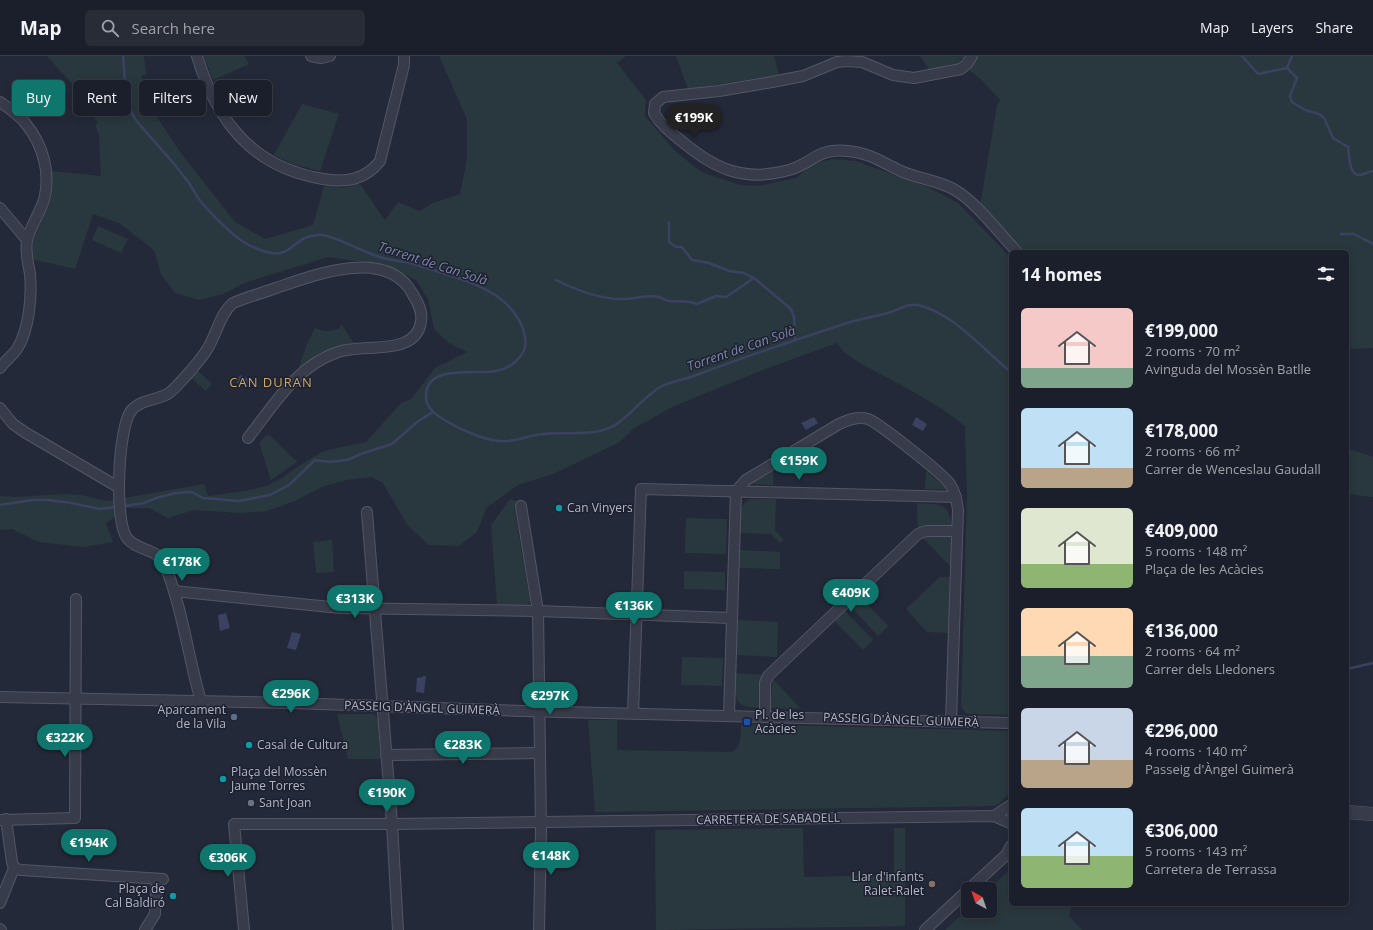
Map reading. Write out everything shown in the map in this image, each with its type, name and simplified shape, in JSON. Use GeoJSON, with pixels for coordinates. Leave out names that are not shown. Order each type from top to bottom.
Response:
{"type":"FeatureCollection","features":[{"type":"Feature","properties":{"kind":"street"},"geometry":{"type":"LineString","coordinates":[[197,56],[215,102],[231,126],[247,144],[268,160],[280,166],[318,178],[341,181],[361,178],[370,173],[380,162],[404,65],[404,56]]}},
{"type":"Feature","properties":{"kind":"street"},"geometry":{"type":"LineString","coordinates":[[311,56],[321,58],[330,56]]}},
{"type":"Feature","properties":{"kind":"street"},"geometry":{"type":"LineString","coordinates":[[972,56],[967,64],[961,69],[914,78],[893,75],[862,62],[837,62],[803,76],[719,91],[663,97],[655,104],[654,113],[661,124],[704,160],[720,168],[739,173],[766,174],[788,171],[800,166],[812,157],[826,151],[846,150],[874,156],[900,170],[956,190],[968,200],[1014,250]]}},
{"type":"Feature","properties":{"kind":"street"},"geometry":{"type":"LineString","coordinates":[[0,102],[26,123],[36,139],[46,166],[47,176],[44,199],[27,240],[26,254],[30,282],[27,322],[16,350],[0,368]]}},
{"type":"Feature","properties":{"kind":"street"},"geometry":{"type":"LineString","coordinates":[[0,208],[27,240]]}},
{"type":"Feature","properties":{"kind":"street"},"geometry":{"type":"LineString","coordinates":[[201,701],[174,591],[165,565],[160,556],[129,540],[123,532],[118,487],[121,441],[129,413],[136,405],[168,394],[178,385],[205,352],[225,313],[234,303],[334,269],[376,269],[391,272],[403,280],[416,300],[421,315],[418,330],[409,340],[399,345],[344,350],[318,361],[291,382],[248,438]]}},
{"type":"Feature","properties":{"kind":"street"},"geometry":{"type":"LineString","coordinates":[[0,408],[13,424],[26,433],[118,487]]}},
{"type":"Feature","properties":{"kind":"street"},"geometry":{"type":"LineString","coordinates":[[729,715],[736,491],[746,480],[839,424],[848,420],[862,418],[882,426],[950,484],[956,497],[957,531],[951,721]]}},
{"type":"Feature","properties":{"kind":"street"},"geometry":{"type":"LineString","coordinates":[[633,713],[641,489],[956,497]]}},
{"type":"Feature","properties":{"kind":"street"},"geometry":{"type":"LineString","coordinates":[[521,506],[538,611],[541,822],[540,930]]}},
{"type":"Feature","properties":{"kind":"street"},"geometry":{"type":"LineString","coordinates":[[367,512],[392,824],[398,930]]}},
{"type":"Feature","properties":{"kind":"street"},"geometry":{"type":"LineString","coordinates":[[764,716],[765,683],[768,676],[918,534],[926,531],[957,531]]}},
{"type":"Feature","properties":{"kind":"street"},"geometry":{"type":"LineString","coordinates":[[174,591],[340,608],[538,611],[731,618]]}},
{"type":"Feature","properties":{"kind":"street"},"geometry":{"type":"LineString","coordinates":[[0,903],[14,868],[3,819],[75,818],[77,699],[76,599]]}},
{"type":"Feature","properties":{"kind":"street","name":"PASSEIG D'ÀNGEL GUIMERÀ"},"geometry":{"type":"LineString","coordinates":[[0,697],[1009,723]]}},
{"type":"Feature","properties":{"kind":"street"},"geometry":{"type":"LineString","coordinates":[[386,755],[540,753]]}},
{"type":"Feature","properties":{"kind":"street"},"geometry":{"type":"LineString","coordinates":[[994,816],[1009,807]]}},
{"type":"Feature","properties":{"kind":"street"},"geometry":{"type":"LineString","coordinates":[[1349,812],[1373,814]]}},
{"type":"Feature","properties":{"kind":"street","name":"CARRETERA DE SABADELL"},"geometry":{"type":"LineString","coordinates":[[244,930],[234,824],[392,824],[994,816],[1009,823]]}},
{"type":"Feature","properties":{"kind":"street"},"geometry":{"type":"LineString","coordinates":[[977,882],[1009,852]]}},
{"type":"Feature","properties":{"kind":"street"},"geometry":{"type":"LineString","coordinates":[[14,868],[21,870],[160,879],[155,914],[144,930]]}},
{"type":"Feature","properties":{"kind":"street"},"geometry":{"type":"LineString","coordinates":[[925,930],[961,897]]}},
{"type":"Feature","properties":{"kind":"shaded area"},"geometry":{"type":"Polygon","coordinates":[[[47,56],[144,56],[146,74],[141,76],[142,80],[139,80],[139,116],[156,116],[180,152],[235,222],[265,239],[313,225],[324,186],[342,188],[360,184],[385,220],[398,202],[420,211],[433,203],[460,194],[467,159],[467,119],[439,56],[626,56],[617,63],[646,100],[645,116],[674,150],[701,172],[740,185],[758,186],[796,178],[813,164],[832,159],[856,161],[930,188],[958,203],[1009,256],[1009,715],[967,714],[961,707],[967,493],[965,426],[942,409],[912,391],[858,362],[844,352],[837,343],[768,368],[674,406],[633,429],[620,442],[553,474],[518,485],[487,507],[477,532],[459,546],[429,545],[408,526],[383,483],[372,477],[347,480],[324,486],[292,502],[267,511],[241,513],[194,510],[168,518],[149,508],[127,508],[106,523],[113,542],[83,547],[39,542],[12,529],[0,530],[0,496],[16,497],[63,494],[81,495],[107,501],[204,484],[208,496],[245,491],[267,486],[324,451],[366,442],[401,403],[411,399],[435,368],[467,352],[449,343],[434,329],[428,299],[416,280],[386,265],[328,257],[247,282],[223,294],[199,300],[175,293],[161,274],[154,250],[119,223],[93,214],[75,269],[32,259],[33,242],[50,202],[52,171],[101,176],[99,135],[95,125],[98,123],[93,116],[131,116],[131,80],[73,80],[73,85],[47,56]]]}},
{"type":"Feature","properties":{"kind":"shaded area"},"geometry":{"type":"Polygon","coordinates":[[[204,56],[244,56],[249,64],[213,80],[204,56]]]}},
{"type":"Feature","properties":{"kind":"shaded area"},"geometry":{"type":"Polygon","coordinates":[[[676,56],[774,56],[779,75],[688,89],[676,56]]]}},
{"type":"Feature","properties":{"kind":"shaded area"},"geometry":{"type":"Polygon","coordinates":[[[920,56],[965,56],[957,65],[930,70],[920,56]]]}},
{"type":"Feature","properties":{"kind":"shaded area"},"geometry":{"type":"Polygon","coordinates":[[[978,56],[1373,56],[1373,348],[1349,349],[1349,250],[1019,250],[980,206],[997,105],[1001,101],[982,80],[969,70],[978,56]]]}},
{"type":"Feature","properties":{"kind":"shaded area"},"geometry":{"type":"Polygon","coordinates":[[[302,104],[339,114],[320,171],[293,164],[274,155],[302,104]]]}},
{"type":"Feature","properties":{"kind":"shaded area"},"geometry":{"type":"Polygon","coordinates":[[[98,226],[128,239],[121,253],[92,240],[98,226]]]}},
{"type":"Feature","properties":{"kind":"shaded area"},"geometry":{"type":"Polygon","coordinates":[[[341,324],[354,343],[322,352],[299,367],[307,344],[315,328],[331,331],[340,328],[341,324]]]}},
{"type":"Feature","properties":{"kind":"shaded area"},"geometry":{"type":"Polygon","coordinates":[[[198,371],[212,384],[206,391],[191,378],[198,371]]]}},
{"type":"Feature","properties":{"kind":"shaded area"},"geometry":{"type":"Polygon","coordinates":[[[268,434],[297,462],[271,480],[259,443],[268,434]]]}},
{"type":"Feature","properties":{"kind":"shaded area"},"geometry":{"type":"Polygon","coordinates":[[[1349,449],[1373,457],[1373,497],[1349,494],[1349,449]]]}},
{"type":"Feature","properties":{"kind":"shaded area"},"geometry":{"type":"Polygon","coordinates":[[[773,469],[773,485],[753,484],[753,481],[773,469]]]}},
{"type":"Feature","properties":{"kind":"shaded area"},"geometry":{"type":"Polygon","coordinates":[[[926,471],[945,487],[945,489],[925,489],[926,471]]]}},
{"type":"Feature","properties":{"kind":"shaded area"},"geometry":{"type":"Polygon","coordinates":[[[510,499],[519,502],[514,506],[530,601],[526,606],[497,605],[491,525],[510,499]]]}},
{"type":"Feature","properties":{"kind":"shaded area"},"geometry":{"type":"Polygon","coordinates":[[[751,499],[776,499],[775,530],[784,540],[780,543],[771,534],[740,533],[741,509],[747,501],[751,499]]]}},
{"type":"Feature","properties":{"kind":"shaded area"},"geometry":{"type":"Polygon","coordinates":[[[917,503],[942,506],[948,513],[952,527],[922,526],[918,530],[917,503]]]}},
{"type":"Feature","properties":{"kind":"shaded area"},"geometry":{"type":"Polygon","coordinates":[[[686,518],[727,519],[726,554],[685,553],[686,518]]]}},
{"type":"Feature","properties":{"kind":"shaded area"},"geometry":{"type":"Polygon","coordinates":[[[922,537],[951,537],[951,567],[922,537]]]}},
{"type":"Feature","properties":{"kind":"shaded area"},"geometry":{"type":"Polygon","coordinates":[[[332,540],[334,572],[316,573],[313,542],[332,540]]]}},
{"type":"Feature","properties":{"kind":"shaded area"},"geometry":{"type":"Polygon","coordinates":[[[740,550],[780,552],[780,569],[739,568],[740,550]]]}},
{"type":"Feature","properties":{"kind":"shaded area"},"geometry":{"type":"Polygon","coordinates":[[[684,571],[725,572],[725,590],[684,589],[684,571]]]}},
{"type":"Feature","properties":{"kind":"shaded area"},"geometry":{"type":"Polygon","coordinates":[[[940,577],[950,577],[949,633],[927,632],[906,609],[940,577]]]}},
{"type":"Feature","properties":{"kind":"shaded area"},"geometry":{"type":"Polygon","coordinates":[[[859,596],[888,626],[878,636],[849,605],[859,596]]]}},
{"type":"Feature","properties":{"kind":"shaded area"},"geometry":{"type":"Polygon","coordinates":[[[844,610],[873,640],[863,650],[834,620],[844,610]]]}},
{"type":"Feature","properties":{"kind":"shaded area"},"geometry":{"type":"Polygon","coordinates":[[[738,620],[778,622],[777,657],[737,655],[738,620]]]}},
{"type":"Feature","properties":{"kind":"shaded area"},"geometry":{"type":"Polygon","coordinates":[[[682,657],[723,658],[722,686],[681,685],[682,657]]]}},
{"type":"Feature","properties":{"kind":"shaded area"},"geometry":{"type":"Polygon","coordinates":[[[736,673],[765,675],[761,708],[744,706],[737,700],[736,673]]]}},
{"type":"Feature","properties":{"kind":"shaded area"},"geometry":{"type":"Polygon","coordinates":[[[772,678],[801,709],[771,708],[772,678]]]}},
{"type":"Feature","properties":{"kind":"shaded area"},"geometry":{"type":"Polygon","coordinates":[[[337,714],[374,714],[378,719],[380,759],[348,759],[337,714]]]}},
{"type":"Feature","properties":{"kind":"shaded area"},"geometry":{"type":"Polygon","coordinates":[[[588,720],[617,720],[617,750],[731,752],[735,750],[739,744],[741,724],[1009,731],[1009,793],[1000,803],[994,806],[595,812],[588,720]]]}},
{"type":"Feature","properties":{"kind":"shaded area"},"geometry":{"type":"Polygon","coordinates":[[[803,828],[804,877],[894,875],[894,828],[905,828],[905,926],[656,930],[655,830],[803,828]]]}},
{"type":"Feature","properties":{"kind":"shaded area"},"geometry":{"type":"Polygon","coordinates":[[[1009,871],[1009,906],[1072,906],[1069,916],[1082,930],[945,930],[961,915],[961,918],[997,918],[997,882],[1009,871]]]}},
{"type":"Feature","properties":{"kind":"water"},"geometry":{"type":"Polygon","coordinates":[[[240,375],[252,381],[249,388],[237,383],[237,379],[240,375]]]}},
{"type":"Feature","properties":{"kind":"water"},"geometry":{"type":"Polygon","coordinates":[[[814,417],[818,423],[806,430],[801,423],[814,417]]]}},
{"type":"Feature","properties":{"kind":"water"},"geometry":{"type":"Polygon","coordinates":[[[916,417],[927,424],[923,431],[912,425],[916,417]]]}},
{"type":"Feature","properties":{"kind":"water"},"geometry":{"type":"Polygon","coordinates":[[[226,613],[230,628],[220,631],[218,615],[226,613]]]}},
{"type":"Feature","properties":{"kind":"water"},"geometry":{"type":"Polygon","coordinates":[[[292,632],[301,634],[296,650],[287,648],[292,632]]]}},
{"type":"Feature","properties":{"kind":"water"},"geometry":{"type":"Polygon","coordinates":[[[426,676],[424,693],[416,692],[417,678],[426,676]]]}},
{"type":"Feature","properties":{"kind":"waterway","name":"Torrent de Can Solà"},"geometry":{"type":"LineString","coordinates":[[123,56],[127,96],[131,112],[135,119],[167,155],[209,211],[245,243],[266,252],[276,253],[284,252],[302,239],[310,236],[327,236],[373,255],[406,262],[470,282],[496,296],[510,308],[521,324],[525,339],[524,350],[514,363],[496,371],[465,372],[442,375],[434,379],[428,386],[426,400],[432,411],[452,424],[484,438],[504,441],[552,433],[582,433],[601,431],[618,423],[650,394],[666,384],[694,376],[753,354],[844,324],[888,313],[910,305],[918,305],[944,316],[968,333],[1009,370]]}},
{"type":"Feature","properties":{"kind":"waterway"},"geometry":{"type":"LineString","coordinates":[[1242,56],[1258,74],[1287,68],[1297,78],[1290,96],[1292,102],[1305,110],[1319,114],[1324,118],[1333,138],[1348,147],[1350,165],[1354,173],[1361,175],[1373,171]]}},
{"type":"Feature","properties":{"kind":"waterway"},"geometry":{"type":"LineString","coordinates":[[1287,68],[1292,56]]}},
{"type":"Feature","properties":{"kind":"waterway"},"geometry":{"type":"LineString","coordinates":[[669,222],[669,242],[676,247],[682,247],[692,260],[709,263],[729,271],[744,273],[754,278],[791,309],[794,317],[795,339]]}},
{"type":"Feature","properties":{"kind":"waterway"},"geometry":{"type":"LineString","coordinates":[[1341,234],[1354,234],[1373,244]]}},
{"type":"Feature","properties":{"kind":"waterway"},"geometry":{"type":"LineString","coordinates":[[556,280],[581,291],[607,298],[625,299],[655,296],[669,301],[697,304],[716,296],[726,297],[754,278]]}},
{"type":"Feature","properties":{"kind":"waterway"},"geometry":{"type":"LineString","coordinates":[[125,506],[144,503],[176,493],[192,492],[203,498],[239,501],[270,495],[289,485],[315,460],[329,462],[347,460],[392,444],[417,422],[433,412]]}},
{"type":"Feature","properties":{"kind":"waterway"},"geometry":{"type":"LineString","coordinates":[[0,505],[32,500],[48,500],[100,509],[115,507]]}},
{"type":"Feature","properties":{"kind":"waterway"},"geometry":{"type":"LineString","coordinates":[[1349,669],[1373,663]]}},
{"type":"Feature","properties":{"kind":"place","name":"Can Vinyers"},"geometry":{"type":"Point","coordinates":[559,508]}},
{"type":"Feature","properties":{"kind":"place","name":"Aparcament de la Vila"},"geometry":{"type":"Point","coordinates":[234,717]}},
{"type":"Feature","properties":{"kind":"place","name":"Pl. de les Acàcies"},"geometry":{"type":"Point","coordinates":[747,722]}},
{"type":"Feature","properties":{"kind":"place","name":"Casal de Cultura"},"geometry":{"type":"Point","coordinates":[249,745]}},
{"type":"Feature","properties":{"kind":"place","name":"Plaça del Mossèn Jaume Torres"},"geometry":{"type":"Point","coordinates":[223,779]}},
{"type":"Feature","properties":{"kind":"place","name":"Sant Joan"},"geometry":{"type":"Point","coordinates":[251,803]}},
{"type":"Feature","properties":{"kind":"place","name":"Llar d'infants Ralet-Ralet"},"geometry":{"type":"Point","coordinates":[932,884]}},
{"type":"Feature","properties":{"kind":"place","name":"Plaça de Cal Baldiró"},"geometry":{"type":"Point","coordinates":[173,896]}},
{"type":"Feature","properties":{"kind":"district","name":"CAN DURAN"},"geometry":{"type":"Point","coordinates":[271,382]}}]}
